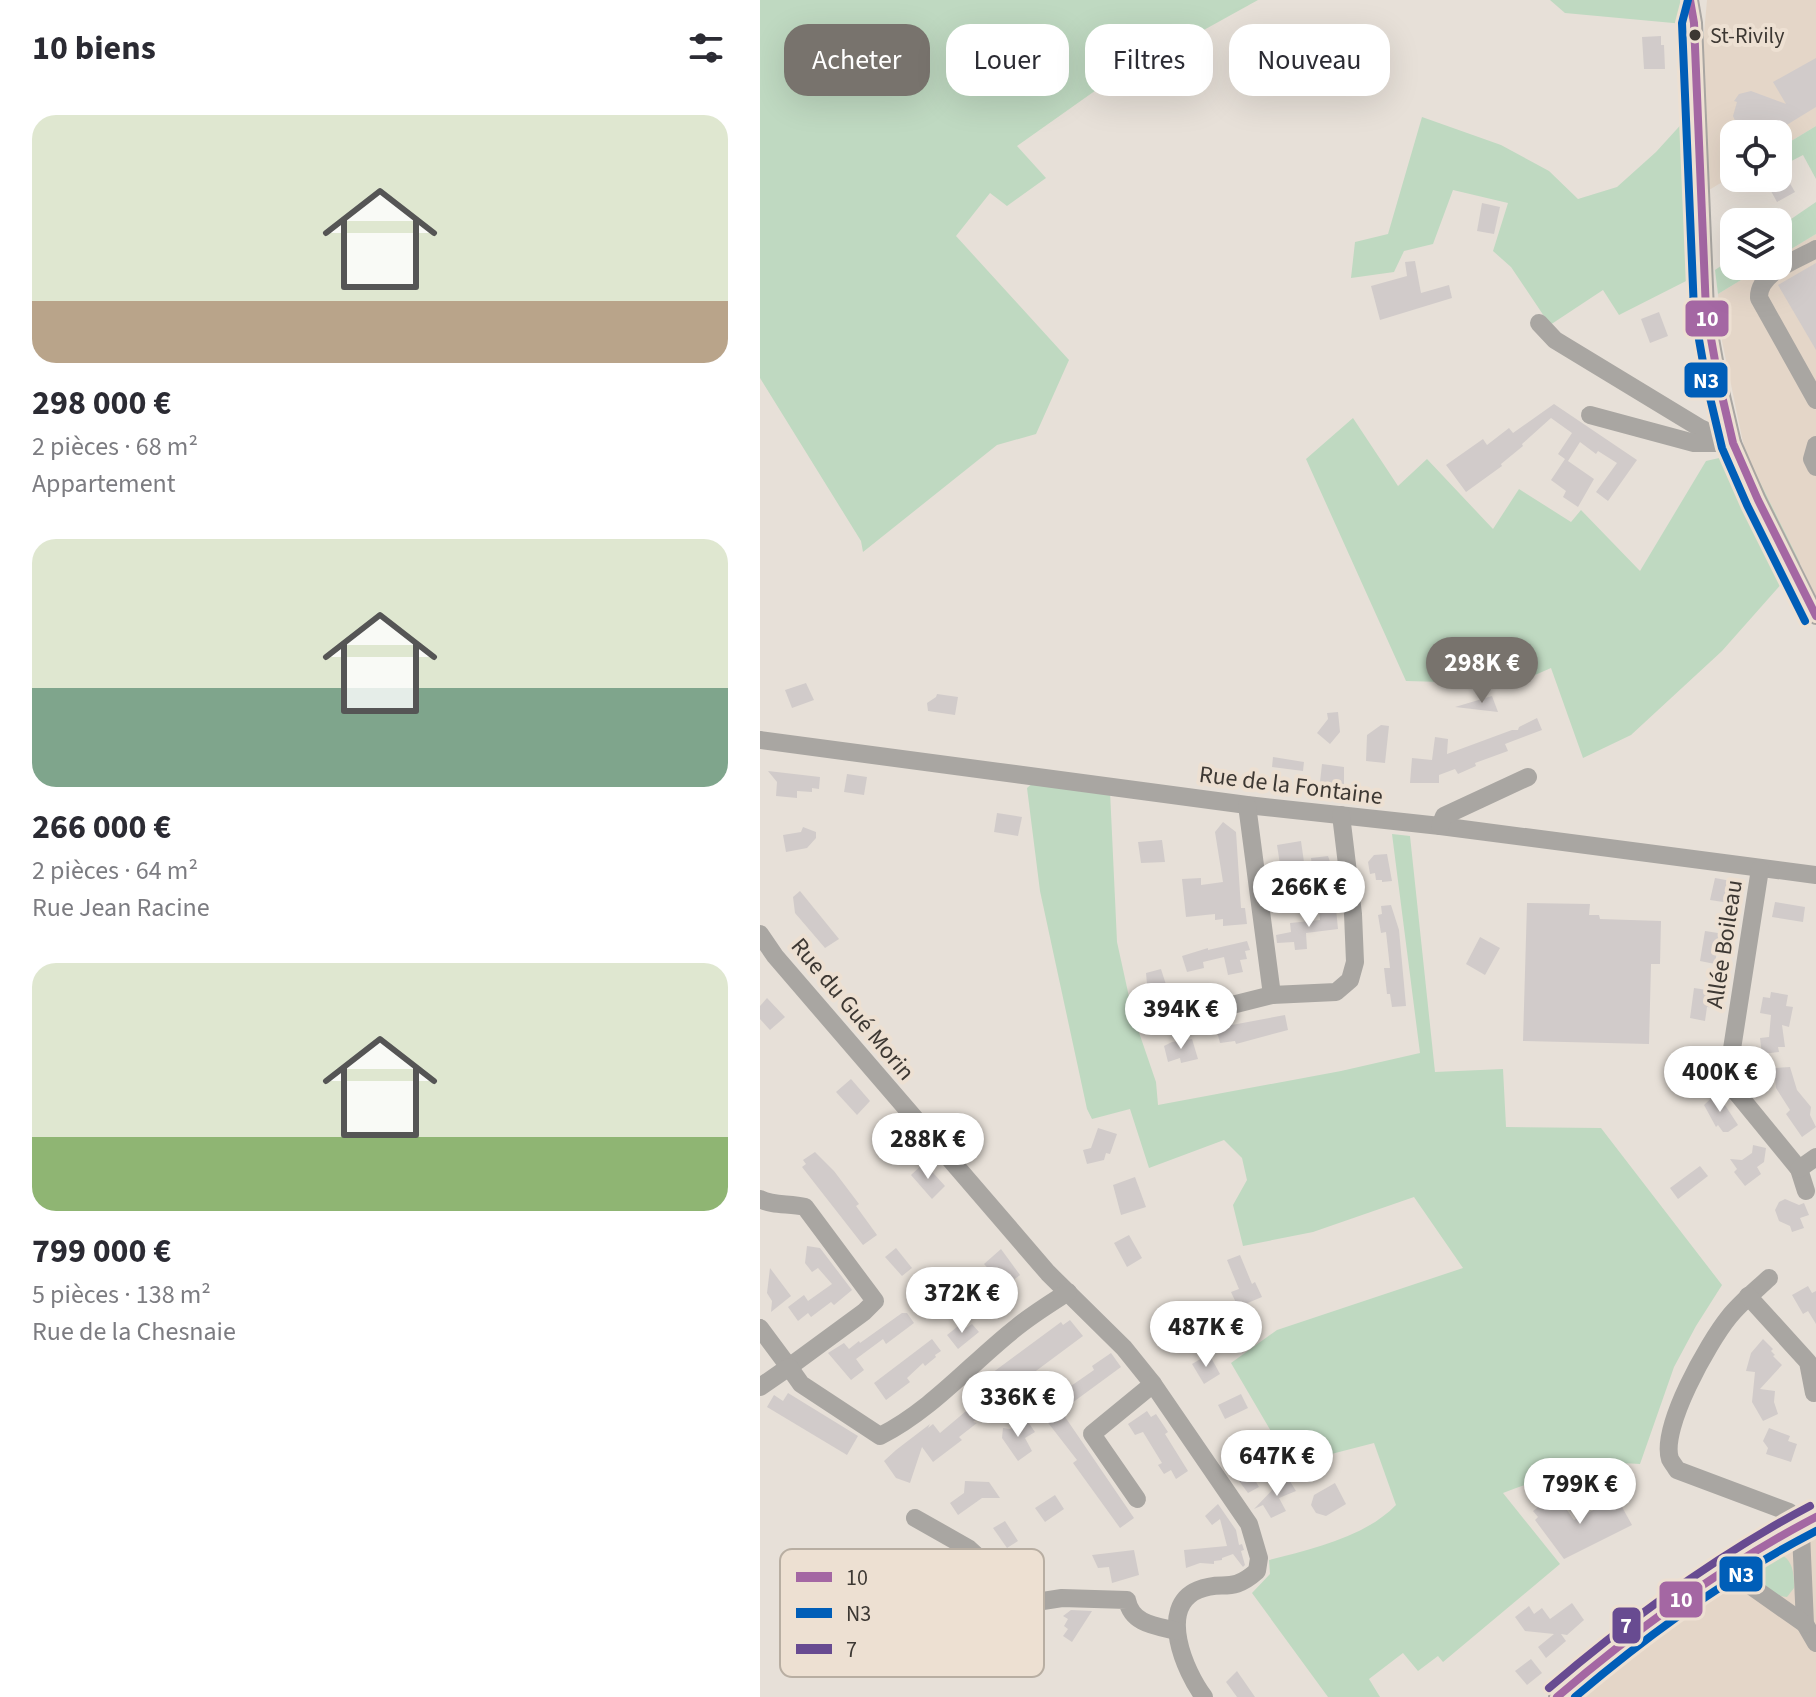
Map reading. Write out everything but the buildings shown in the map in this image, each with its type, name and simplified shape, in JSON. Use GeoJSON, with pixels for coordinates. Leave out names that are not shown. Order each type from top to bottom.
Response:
{"type":"FeatureCollection","features":[{"type":"Feature","properties":{"kind":"street"},"geometry":{"type":"LineString","coordinates":[[1690,0],[1694,23],[1706,311],[1719,383],[1733,443],[1816,616]]}},
{"type":"Feature","properties":{"kind":"street"},"geometry":{"type":"LineString","coordinates":[[1694,23],[1701,0]]}},
{"type":"Feature","properties":{"kind":"street"},"geometry":{"type":"LineString","coordinates":[[1816,249],[1765,278],[1759,288],[1759,298],[1816,400]]}},
{"type":"Feature","properties":{"kind":"street"},"geometry":{"type":"LineString","coordinates":[[1539,323],[1555,340],[1700,428],[1733,443]]}},
{"type":"Feature","properties":{"kind":"street"},"geometry":{"type":"LineString","coordinates":[[1590,415],[1694,443],[1733,443]]}},
{"type":"Feature","properties":{"kind":"street"},"geometry":{"type":"LineString","coordinates":[[1816,445],[1812,459],[1816,467]]}},
{"type":"Feature","properties":{"kind":"street","name":"Rue de la Fontaine"},"geometry":{"type":"LineString","coordinates":[[760,740],[1247,805],[1440,826],[1816,875]]}},
{"type":"Feature","properties":{"kind":"street"},"geometry":{"type":"LineString","coordinates":[[1440,826],[1444,816],[1528,777]]}},
{"type":"Feature","properties":{"kind":"street"},"geometry":{"type":"LineString","coordinates":[[1247,805],[1272,995]]}},
{"type":"Feature","properties":{"kind":"street"},"geometry":{"type":"LineString","coordinates":[[1203,1005],[1220,1008],[1272,995],[1336,992],[1350,980],[1355,962],[1353,914],[1341,815]]}},
{"type":"Feature","properties":{"kind":"street","name":"Allée Boileau"},"geometry":{"type":"LineString","coordinates":[[1760,869],[1727,1081],[1799,1169],[1806,1191]]}},
{"type":"Feature","properties":{"kind":"street","name":"Rue du Gué Morin"},"geometry":{"type":"LineString","coordinates":[[760,934],[775,956],[1048,1273],[1124,1348],[1153,1384],[1249,1524],[1259,1558],[1257,1571],[1243,1583],[1196,1590],[1184,1600],[1177,1631]]}},
{"type":"Feature","properties":{"kind":"street"},"geometry":{"type":"LineString","coordinates":[[1799,1169],[1816,1157]]}},
{"type":"Feature","properties":{"kind":"street"},"geometry":{"type":"LineString","coordinates":[[760,1199],[805,1207],[875,1301],[760,1387]]}},
{"type":"Feature","properties":{"kind":"street"},"geometry":{"type":"LineString","coordinates":[[1769,1278],[1748,1296],[1711,1341],[1670,1432],[1670,1459],[1677,1470],[1789,1512],[1801,1533],[1805,1624]]}},
{"type":"Feature","properties":{"kind":"street"},"geometry":{"type":"LineString","coordinates":[[760,1328],[801,1384],[880,1436],[929,1404],[1017,1326],[1068,1292]]}},
{"type":"Feature","properties":{"kind":"street"},"geometry":{"type":"LineString","coordinates":[[1748,1296],[1808,1362],[1814,1393]]}},
{"type":"Feature","properties":{"kind":"street"},"geometry":{"type":"LineString","coordinates":[[1137,1499],[1092,1434],[1153,1384]]}},
{"type":"Feature","properties":{"kind":"street"},"geometry":{"type":"LineString","coordinates":[[1557,1697],[1613,1648],[1724,1567],[1816,1517]]}},
{"type":"Feature","properties":{"kind":"street"},"geometry":{"type":"LineString","coordinates":[[915,1518],[969,1549]]}},
{"type":"Feature","properties":{"kind":"street"},"geometry":{"type":"LineString","coordinates":[[1724,1567],[1805,1624],[1816,1643]]}},
{"type":"Feature","properties":{"kind":"street"},"geometry":{"type":"LineString","coordinates":[[1044,1601],[1062,1598],[1127,1600],[1128,1608],[1141,1621],[1177,1631],[1185,1667],[1204,1697]]}},
{"type":"Feature","properties":{"kind":"shaded area"},"geometry":{"type":"Polygon","coordinates":[[[1707,0],[1816,0],[1816,126],[1792,141],[1792,120],[1720,120],[1720,183],[1709,190],[1702,56],[1707,0]]]}},
{"type":"Feature","properties":{"kind":"shaded area"},"geometry":{"type":"Polygon","coordinates":[[[1816,234],[1816,596],[1745,452],[1722,341],[1718,294],[1741,280],[1792,280],[1792,249],[1816,234]]]}},
{"type":"Feature","properties":{"kind":"shaded area"},"geometry":{"type":"Polygon","coordinates":[[[1816,1531],[1816,1697],[1585,1697],[1708,1593],[1816,1531]]]}},
{"type":"Feature","properties":{"kind":"green space"},"geometry":{"type":"Polygon","coordinates":[[[760,0],[1258,0],[1213,25],[1085,24],[1085,96],[1088,96],[1017,146],[1046,178],[1007,206],[990,193],[956,236],[1069,360],[1036,434],[997,445],[863,552],[861,541],[760,378],[760,0]]]}},
{"type":"Feature","properties":{"kind":"green space"},"geometry":{"type":"Polygon","coordinates":[[[1550,0],[1680,0],[1684,24],[1565,13],[1550,0]]]}},
{"type":"Feature","properties":{"kind":"green space"},"geometry":{"type":"Polygon","coordinates":[[[1422,117],[1501,145],[1549,171],[1578,199],[1617,187],[1656,152],[1686,119],[1692,278],[1619,315],[1603,290],[1550,325],[1511,267],[1493,251],[1508,203],[1453,190],[1433,244],[1404,251],[1394,272],[1351,278],[1355,242],[1388,234],[1422,117]]]}},
{"type":"Feature","properties":{"kind":"green space"},"geometry":{"type":"Polygon","coordinates":[[[1816,126],[1816,179],[1803,155],[1792,161],[1792,141],[1816,126]]]}},
{"type":"Feature","properties":{"kind":"green space"},"geometry":{"type":"Polygon","coordinates":[[[1816,202],[1816,234],[1792,249],[1792,218],[1816,202]]]}},
{"type":"Feature","properties":{"kind":"green space"},"geometry":{"type":"Polygon","coordinates":[[[1720,267],[1720,280],[1741,280],[1718,294],[1715,270],[1720,267]]]}},
{"type":"Feature","properties":{"kind":"green space"},"geometry":{"type":"Polygon","coordinates":[[[1353,418],[1398,486],[1427,459],[1493,529],[1519,489],[1571,522],[1581,510],[1640,571],[1706,461],[1745,452],[1800,563],[1722,651],[1631,735],[1583,758],[1551,668],[1503,689],[1493,687],[1487,671],[1443,682],[1406,681],[1306,459],[1353,418]]]}},
{"type":"Feature","properties":{"kind":"green space"},"geometry":{"type":"Polygon","coordinates":[[[1034,782],[1110,791],[1117,942],[1133,1015],[1156,1082],[1158,1105],[1420,1053],[1392,834],[1410,836],[1435,1072],[1503,1069],[1506,1127],[1601,1128],[1722,1285],[1674,1367],[1640,1464],[1586,1467],[1503,1493],[1560,1564],[1443,1662],[1438,1656],[1418,1671],[1403,1653],[1369,1679],[1380,1697],[1328,1697],[1252,1593],[1270,1574],[1269,1560],[1354,1534],[1396,1505],[1374,1443],[1312,1459],[1295,1432],[1275,1438],[1231,1363],[1277,1330],[1463,1268],[1414,1197],[1313,1232],[1243,1246],[1233,1205],[1247,1180],[1242,1158],[1224,1140],[1149,1168],[1130,1109],[1092,1119],[1087,1109],[1040,891],[1027,788],[1034,782]]]}},
{"type":"Feature","properties":{"kind":"green space"},"geometry":{"type":"Polygon","coordinates":[[[1777,1553],[1786,1558],[1793,1572],[1794,1588],[1787,1597],[1769,1590],[1758,1575],[1759,1561],[1777,1553]]]}},
{"type":"Feature","properties":{"kind":"transit line","name":"N3"},"geometry":{"type":"LineString","coordinates":[[1688,0],[1682,23],[1694,311],[1707,385],[1722,448],[1805,621]]}},
{"type":"Feature","properties":{"kind":"transit line","name":"10"},"geometry":{"type":"LineString","coordinates":[[1690,0],[1694,23],[1706,311],[1719,383],[1733,443],[1816,616]]}},
{"type":"Feature","properties":{"kind":"transit line","name":"7"},"geometry":{"type":"LineString","coordinates":[[1549,1688],[1611,1637],[1707,1567],[1810,1506]]}},
{"type":"Feature","properties":{"kind":"transit line","name":"10"},"geometry":{"type":"LineString","coordinates":[[1557,1697],[1618,1647],[1714,1577],[1816,1517]]}},
{"type":"Feature","properties":{"kind":"transit line","name":"N3"},"geometry":{"type":"LineString","coordinates":[[1575,1697],[1691,1607],[1752,1567],[1816,1531]]}},
{"type":"Feature","properties":{"kind":"place","name":"St-Rivily"},"geometry":{"type":"Point","coordinates":[1695,35]}}]}
